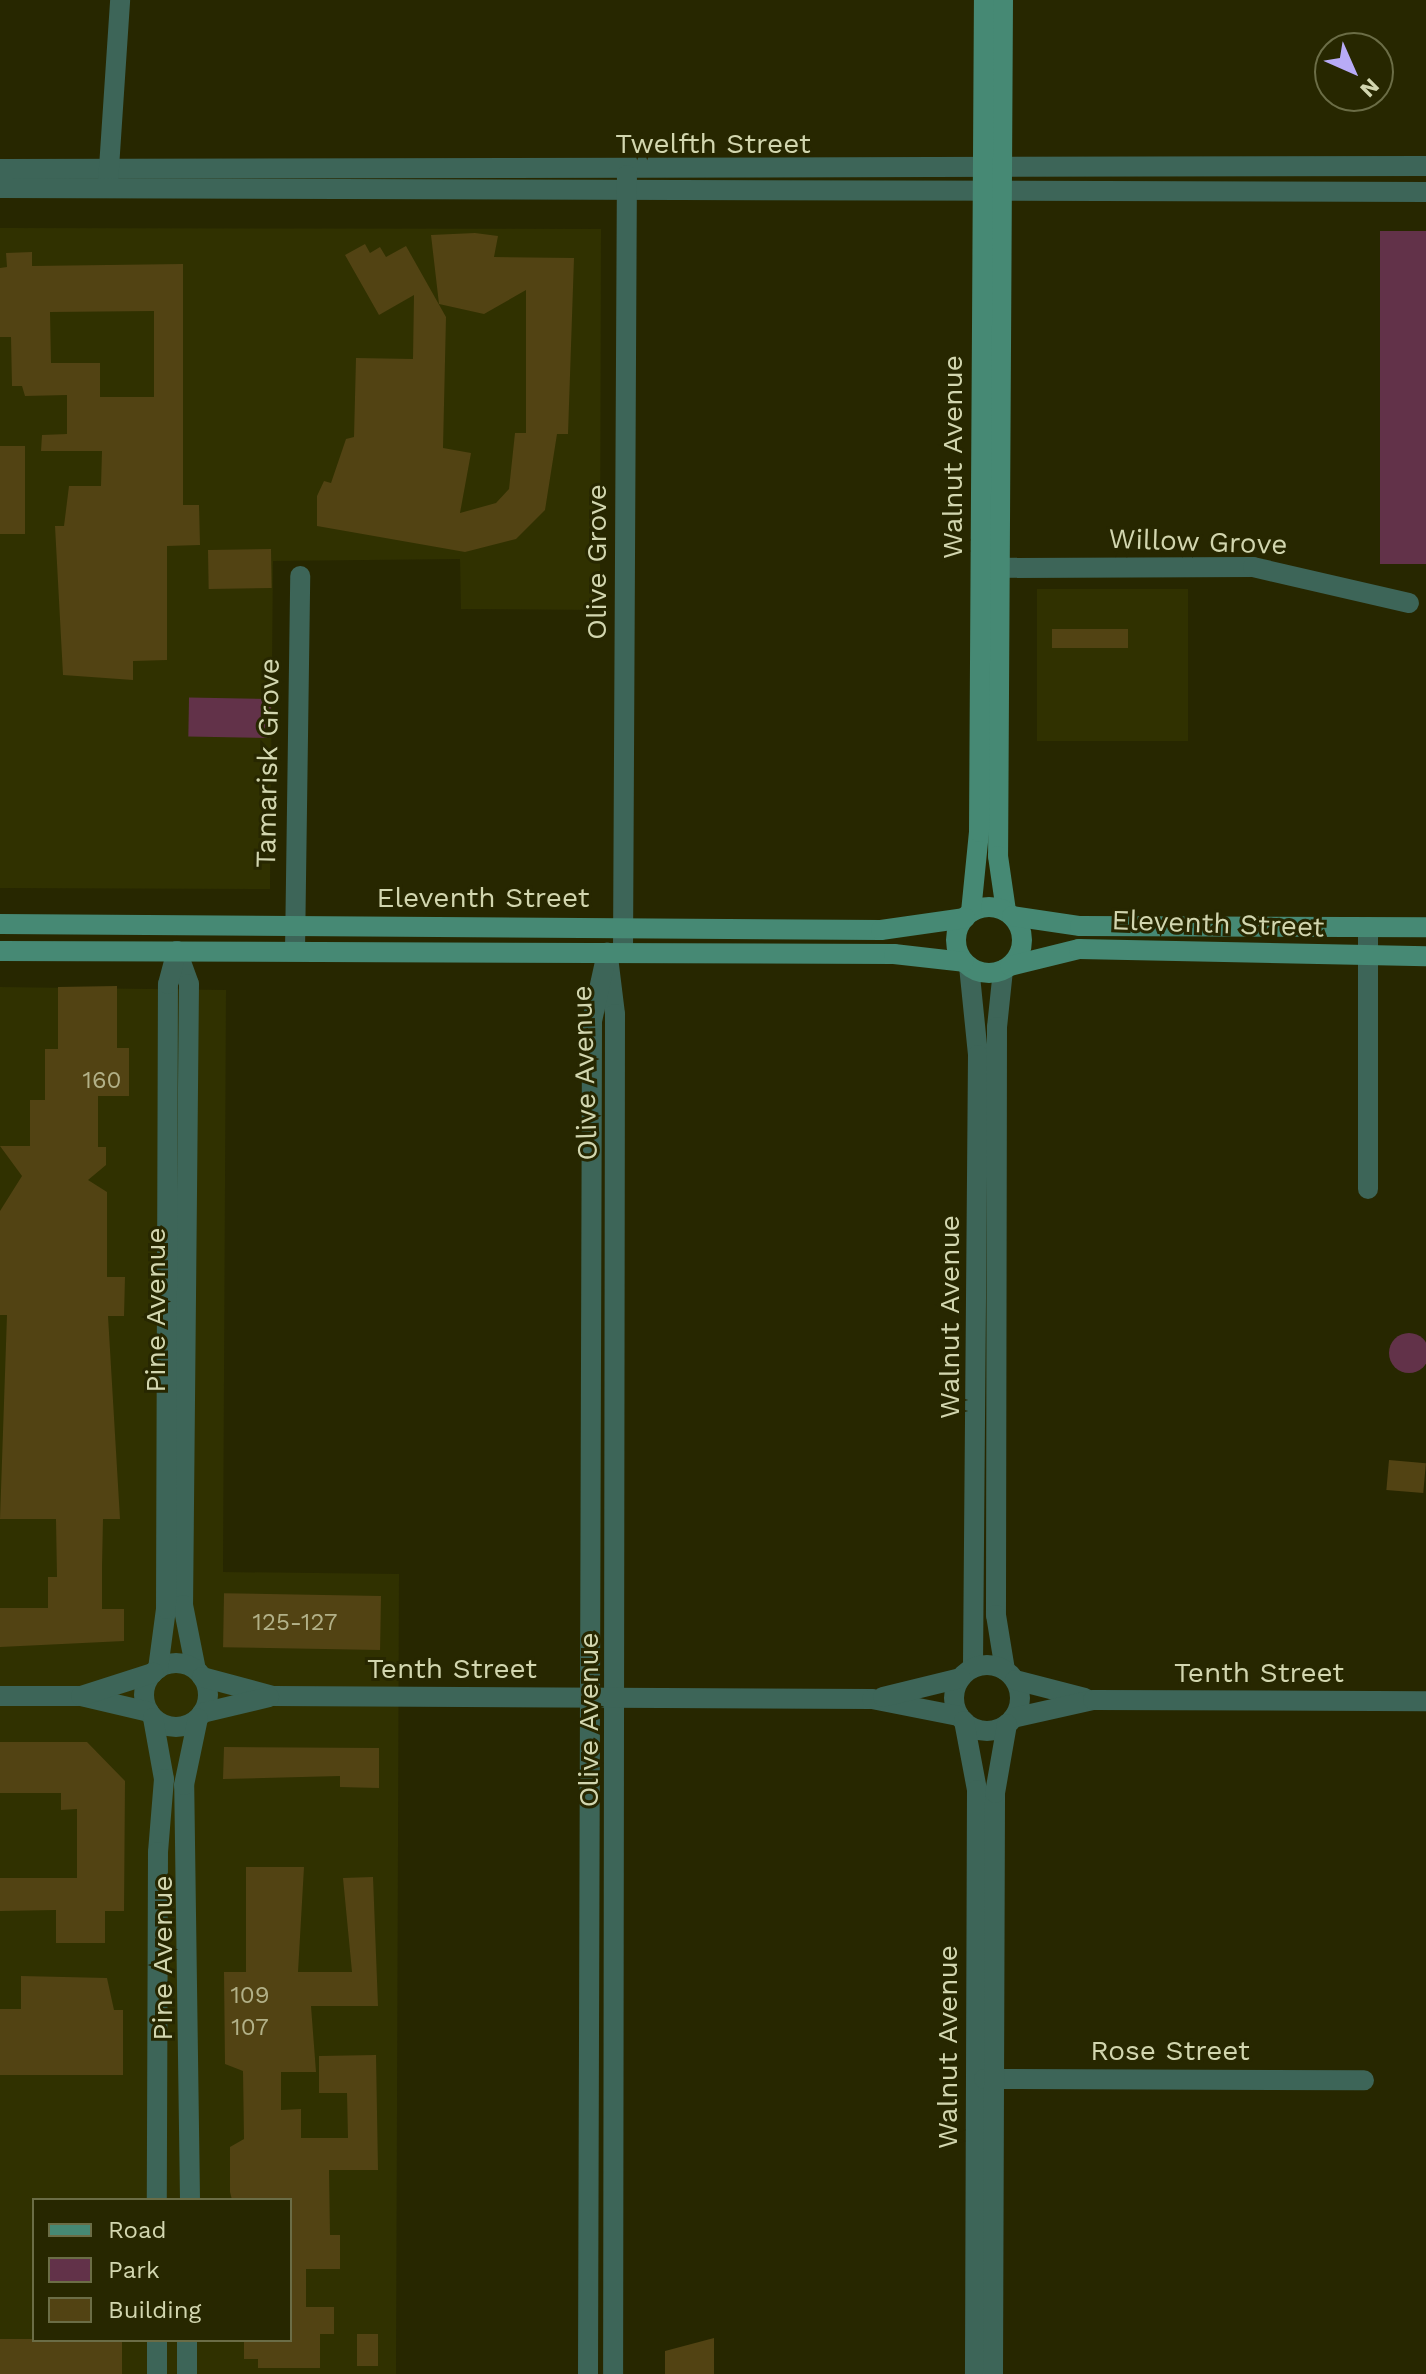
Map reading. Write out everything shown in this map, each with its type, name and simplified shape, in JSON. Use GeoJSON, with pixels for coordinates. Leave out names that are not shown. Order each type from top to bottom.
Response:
{"type":"FeatureCollection","features":[{"type":"Feature","properties":{"kind":"main road","name":"Walnut Avenue"},"geometry":{"type":"LineString","coordinates":[[984,0],[991,180],[990,568],[998,856],[1009,914]]}},
{"type":"Feature","properties":{"kind":"main road","name":"Walnut Avenue"},"geometry":{"type":"LineString","coordinates":[[991,180],[1003,0]]}},
{"type":"Feature","properties":{"kind":"main road","name":"Walnut Avenue"},"geometry":{"type":"LineString","coordinates":[[968,915],[979,832],[990,568]]}},
{"type":"Feature","properties":{"kind":"main road","name":"Eleventh Street"},"geometry":{"type":"LineString","coordinates":[[1009,914],[1080,926],[1426,927]]}},
{"type":"Feature","properties":{"kind":"main road"},"geometry":{"type":"LineString","coordinates":[[1009,914],[1022,947],[1007,968],[966,964],[957,934],[968,915],[1009,914]]}},
{"type":"Feature","properties":{"kind":"main road","name":"Eleventh Street"},"geometry":{"type":"LineString","coordinates":[[0,924],[881,930],[968,915]]}},
{"type":"Feature","properties":{"kind":"main road","name":"Pine Avenue"},"geometry":{"type":"LineString","coordinates":[[177,923],[177,951]]}},
{"type":"Feature","properties":{"kind":"main road","name":"Eleventh Street"},"geometry":{"type":"LineString","coordinates":[[1007,968],[1092,948],[1426,956]]}},
{"type":"Feature","properties":{"kind":"main road","name":"Eleventh Street"},"geometry":{"type":"LineString","coordinates":[[0,951],[894,954],[966,964]]}},
{"type":"Feature","properties":{"kind":"street"},"geometry":{"type":"LineString","coordinates":[[118,179],[120,0]]}},
{"type":"Feature","properties":{"kind":"street","name":"Twelfth Street"},"geometry":{"type":"LineString","coordinates":[[991,180],[1426,166]]}},
{"type":"Feature","properties":{"kind":"street","name":"Twelfth Street"},"geometry":{"type":"LineString","coordinates":[[0,169],[118,179]]}},
{"type":"Feature","properties":{"kind":"street","name":"Twelfth Street"},"geometry":{"type":"LineString","coordinates":[[0,188],[118,179],[991,180],[1426,192]]}},
{"type":"Feature","properties":{"kind":"street","name":"Olive Grove"},"geometry":{"type":"LineString","coordinates":[[615,953],[623,926],[627,180]]}},
{"type":"Feature","properties":{"kind":"street","name":"Willow Grove"},"geometry":{"type":"LineString","coordinates":[[990,568],[1253,567],[1409,603]]}},
{"type":"Feature","properties":{"kind":"street","name":"Tamarisk Grove"},"geometry":{"type":"LineString","coordinates":[[295,951],[300,576]]}},
{"type":"Feature","properties":{"kind":"street"},"geometry":{"type":"LineString","coordinates":[[1368,927],[1368,1189]]}},
{"type":"Feature","properties":{"kind":"street","name":"Pine Avenue"},"geometry":{"type":"LineString","coordinates":[[156,1671],[166,1609],[168,984],[177,951]]}},
{"type":"Feature","properties":{"kind":"street","name":"Pine Avenue"},"geometry":{"type":"LineString","coordinates":[[177,951],[189,984],[183,1605],[199,1674]]}},
{"type":"Feature","properties":{"kind":"street","name":"Olive Avenue"},"geometry":{"type":"LineString","coordinates":[[613,2374],[617,1698],[615,953]]}},
{"type":"Feature","properties":{"kind":"street","name":"Olive Avenue"},"geometry":{"type":"LineString","coordinates":[[588,2374],[592,1021],[615,953]]}},
{"type":"Feature","properties":{"kind":"street","name":"Walnut Avenue"},"geometry":{"type":"LineString","coordinates":[[966,964],[978,1055],[967,1673]]}},
{"type":"Feature","properties":{"kind":"street","name":"Walnut Avenue"},"geometry":{"type":"LineString","coordinates":[[1007,968],[997,1027],[995,1586],[1010,1675]]}},
{"type":"Feature","properties":{"kind":"street"},"geometry":{"type":"LineString","coordinates":[[0,1696],[81,1696],[151,1715],[170,1727],[200,1716],[199,1674],[177,1663],[81,1696]]}},
{"type":"Feature","properties":{"kind":"street"},"geometry":{"type":"LineString","coordinates":[[151,1715],[144,1692],[156,1671]]}},
{"type":"Feature","properties":{"kind":"street"},"geometry":{"type":"LineString","coordinates":[[967,1673],[1010,1675],[1020,1700],[1010,1721],[980,1730],[962,1718],[954,1697],[967,1673]]}},
{"type":"Feature","properties":{"kind":"street","name":"Tenth Street"},"geometry":{"type":"LineString","coordinates":[[872,1699],[967,1673]]}},
{"type":"Feature","properties":{"kind":"street","name":"Tenth Street"},"geometry":{"type":"LineString","coordinates":[[199,1674],[273,1696]]}},
{"type":"Feature","properties":{"kind":"street","name":"Tenth Street"},"geometry":{"type":"LineString","coordinates":[[1010,1675],[1093,1700]]}},
{"type":"Feature","properties":{"kind":"street","name":"Tenth Street"},"geometry":{"type":"LineString","coordinates":[[200,1716],[273,1696],[872,1699],[962,1718]]}},
{"type":"Feature","properties":{"kind":"street","name":"Tenth Street"},"geometry":{"type":"LineString","coordinates":[[1010,1721],[1093,1700],[1426,1701]]}},
{"type":"Feature","properties":{"kind":"street","name":"Pine Avenue"},"geometry":{"type":"LineString","coordinates":[[151,1715],[164,1779],[157,2198]]}},
{"type":"Feature","properties":{"kind":"street","name":"Pine Avenue"},"geometry":{"type":"LineString","coordinates":[[190,2198],[184,1785],[200,1716]]}},
{"type":"Feature","properties":{"kind":"street","name":"Walnut Avenue"},"geometry":{"type":"LineString","coordinates":[[962,1718],[977,1790],[993,2374]]}},
{"type":"Feature","properties":{"kind":"street","name":"Walnut Avenue"},"geometry":{"type":"LineString","coordinates":[[975,2374],[995,1793],[1010,1721]]}},
{"type":"Feature","properties":{"kind":"street","name":"Rose Street"},"geometry":{"type":"LineString","coordinates":[[985,2079],[1364,2080]]}},
{"type":"Feature","properties":{"kind":"street"},"geometry":{"type":"LineString","coordinates":[[158,2158],[190,2158]]}},
{"type":"Feature","properties":{"kind":"street"},"geometry":{"type":"LineString","coordinates":[[157,2342],[157,2374]]}},
{"type":"Feature","properties":{"kind":"street"},"geometry":{"type":"LineString","coordinates":[[187,2342],[187,2374]]}},
{"type":"Feature","properties":{"kind":"shaded area"},"geometry":{"type":"Polygon","coordinates":[[[0,228],[601,229],[600,610],[461,609],[460,559],[273,561],[270,889],[0,888],[0,228]]]}},
{"type":"Feature","properties":{"kind":"shaded area"},"geometry":{"type":"Polygon","coordinates":[[[1037,589],[1188,589],[1188,741],[1037,741],[1037,589]]]}},
{"type":"Feature","properties":{"kind":"shaded area"},"geometry":{"type":"Polygon","coordinates":[[[0,987],[226,990],[223,1572],[399,1574],[396,2374],[0,2374],[0,987]]]}},
{"type":"Feature","properties":{"kind":"green space"},"geometry":{"type":"Polygon","coordinates":[[[1380,231],[1426,231],[1426,564],[1380,564],[1380,231]]]}},
{"type":"Feature","properties":{"kind":"green space"},"geometry":{"type":"Polygon","coordinates":[[[189,698],[271,699],[270,738],[188,737],[189,698]]]}},
{"type":"Feature","properties":{"kind":"green space"},"geometry":{"type":"Polygon","coordinates":[[[1401,1334],[1417,1334],[1427,1344],[1427,1362],[1417,1372],[1401,1372],[1390,1361],[1390,1345],[1401,1334]]]}},
{"type":"Feature","properties":{"kind":"building"},"geometry":{"type":"Polygon","coordinates":[[[475,233],[498,236],[494,257],[574,258],[568,434],[557,434],[545,510],[516,539],[465,552],[317,526],[317,496],[324,481],[331,483],[346,439],[354,437],[356,358],[413,359],[414,295],[379,315],[345,255],[365,244],[370,253],[380,247],[386,257],[406,246],[446,317],[443,448],[471,453],[460,513],[496,503],[509,489],[515,433],[526,433],[526,290],[484,314],[439,304],[431,235],[475,233]]]}},
{"type":"Feature","properties":{"kind":"building"},"geometry":{"type":"Polygon","coordinates":[[[32,252],[32,266],[183,264],[183,505],[199,505],[200,545],[167,546],[167,660],[133,661],[133,680],[63,675],[55,526],[64,526],[69,486],[101,486],[102,451],[41,451],[42,435],[67,434],[67,395],[25,396],[22,386],[12,386],[11,337],[0,337],[0,268],[7,267],[6,253],[32,252]],[[154,311],[50,312],[51,363],[100,363],[100,397],[154,397],[154,311]]]}},
{"type":"Feature","properties":{"kind":"building"},"geometry":{"type":"Polygon","coordinates":[[[0,446],[25,446],[25,534],[0,534],[0,446]]]}},
{"type":"Feature","properties":{"kind":"building"},"geometry":{"type":"Polygon","coordinates":[[[271,549],[272,588],[209,589],[208,550],[271,549]]]}},
{"type":"Feature","properties":{"kind":"building"},"geometry":{"type":"Polygon","coordinates":[[[1052,629],[1128,629],[1128,648],[1052,648],[1052,629]]]}},
{"type":"Feature","properties":{"kind":"building"},"geometry":{"type":"Polygon","coordinates":[[[117,986],[117,1048],[129,1048],[129,1096],[98,1096],[98,1147],[106,1147],[106,1165],[88,1180],[107,1192],[107,1277],[125,1277],[124,1316],[108,1316],[120,1519],[103,1519],[102,1567],[102,1609],[124,1609],[124,1641],[0,1647],[0,1608],[48,1608],[48,1577],[57,1577],[56,1519],[0,1519],[7,1315],[0,1315],[0,1211],[22,1176],[0,1146],[30,1146],[30,1100],[45,1100],[45,1049],[58,1049],[58,987],[117,986]]]}},
{"type":"Feature","properties":{"kind":"building"},"geometry":{"type":"Polygon","coordinates":[[[1389,1460],[1426,1463],[1423,1493],[1386,1490],[1389,1460]]]}},
{"type":"Feature","properties":{"kind":"building"},"geometry":{"type":"Polygon","coordinates":[[[224,1593],[381,1596],[380,1650],[223,1647],[224,1593]]]}},
{"type":"Feature","properties":{"kind":"building"},"geometry":{"type":"Polygon","coordinates":[[[0,1742],[87,1742],[125,1781],[124,1911],[105,1911],[105,1943],[56,1943],[56,1910],[0,1911],[0,1878],[77,1878],[77,1809],[61,1810],[61,1793],[0,1793],[0,1742]]]}},
{"type":"Feature","properties":{"kind":"building"},"geometry":{"type":"Polygon","coordinates":[[[224,1747],[379,1748],[379,1788],[340,1787],[340,1776],[223,1779],[224,1747]]]}},
{"type":"Feature","properties":{"kind":"building"},"geometry":{"type":"Polygon","coordinates":[[[246,1867],[304,1867],[298,1972],[352,1972],[343,1878],[373,1877],[378,2006],[311,2006],[316,2072],[281,2072],[281,2110],[301,2109],[301,2138],[348,2138],[347,2093],[319,2093],[319,2056],[376,2055],[378,2170],[329,2170],[330,2235],[340,2235],[340,2269],[306,2269],[306,2307],[334,2307],[334,2334],[320,2334],[320,2368],[258,2368],[258,2359],[244,2359],[244,2342],[292,2342],[292,2198],[232,2198],[230,2192],[230,2147],[244,2139],[243,2071],[225,2064],[224,1972],[246,1972],[246,1867]]]}},
{"type":"Feature","properties":{"kind":"building"},"geometry":{"type":"Polygon","coordinates":[[[21,1976],[107,1978],[114,2010],[123,2010],[123,2075],[0,2075],[0,2009],[21,2009],[21,1976]]]}},
{"type":"Feature","properties":{"kind":"building"},"geometry":{"type":"Polygon","coordinates":[[[357,2334],[378,2334],[378,2366],[357,2366],[357,2334]]]}},
{"type":"Feature","properties":{"kind":"building"},"geometry":{"type":"Polygon","coordinates":[[[714,2338],[714,2374],[665,2374],[665,2351],[714,2338]]]}},
{"type":"Feature","properties":{"kind":"building"},"geometry":{"type":"Polygon","coordinates":[[[0,2339],[122,2342],[122,2374],[0,2374],[0,2339]]]}}]}
